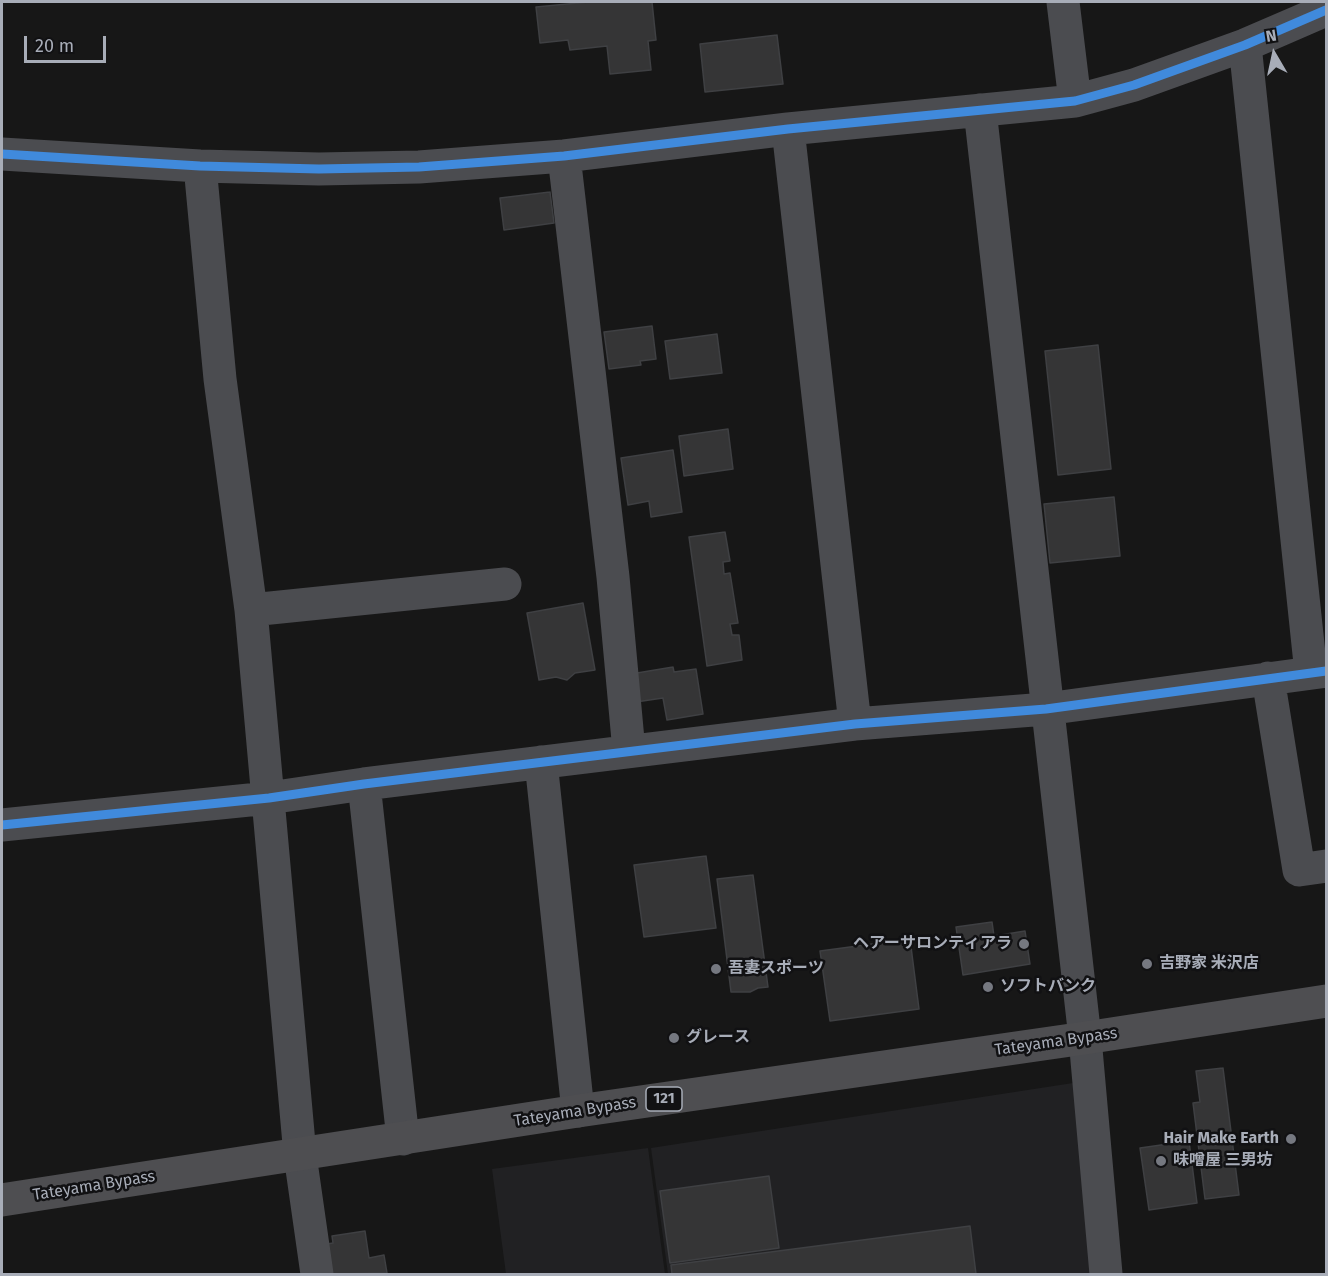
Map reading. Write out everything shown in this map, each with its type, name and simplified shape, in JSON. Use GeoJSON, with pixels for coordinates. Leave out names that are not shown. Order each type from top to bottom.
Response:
{"type":"FeatureCollection","features":[{"type":"Feature","properties":{"kind":"highway","name":"Tateyama Bypass"},"geometry":{"type":"LineString","coordinates":[[2,1200],[578,1111],[1085,1038],[1326,1000]]}},
{"type":"Feature","properties":{"kind":"street"},"geometry":{"type":"LineString","coordinates":[[1063,2],[1075,101]]}},
{"type":"Feature","properties":{"kind":"street"},"geometry":{"type":"LineString","coordinates":[[2,154],[200,166],[319,169],[419,167],[564,156],[788,129],[1075,101],[1134,85],[1245,45],[1326,10]]}},
{"type":"Feature","properties":{"kind":"street"},"geometry":{"type":"LineString","coordinates":[[2,825],[269,798],[364,784],[855,724],[1046,709],[1319,672],[1245,45]]}},
{"type":"Feature","properties":{"kind":"street"},"geometry":{"type":"LineString","coordinates":[[980,110],[1085,1038],[1106,1275]]}},
{"type":"Feature","properties":{"kind":"street"},"geometry":{"type":"LineString","coordinates":[[788,129],[855,724]]}},
{"type":"Feature","properties":{"kind":"street"},"geometry":{"type":"LineString","coordinates":[[564,156],[613,577],[628,751]]}},
{"type":"Feature","properties":{"kind":"street"},"geometry":{"type":"LineString","coordinates":[[200,166],[220,379],[251,610],[300,1155],[317,1275]]}},
{"type":"Feature","properties":{"kind":"street"},"geometry":{"type":"LineString","coordinates":[[251,610],[505,584]]}},
{"type":"Feature","properties":{"kind":"street"},"geometry":{"type":"LineString","coordinates":[[1268,678],[1299,870],[1326,866]]}},
{"type":"Feature","properties":{"kind":"street"},"geometry":{"type":"LineString","coordinates":[[541,762],[578,1111]]}},
{"type":"Feature","properties":{"kind":"street"},"geometry":{"type":"LineString","coordinates":[[364,784],[403,1139]]}},
{"type":"Feature","properties":{"kind":"shaded area"},"geometry":{"type":"Polygon","coordinates":[[[1073,1083],[1095,1274],[668,1274],[651,1148],[1073,1083]]]}},
{"type":"Feature","properties":{"kind":"shaded area"},"geometry":{"type":"Polygon","coordinates":[[[648,1148],[665,1274],[506,1274],[492,1169],[648,1148]]]}},
{"type":"Feature","properties":{"kind":"building"},"geometry":{"type":"Polygon","coordinates":[[[588,2],[652,2],[656,40],[648,41],[651,70],[610,74],[607,46],[570,50],[568,40],[540,43],[536,7],[588,2]]]}},
{"type":"Feature","properties":{"kind":"building"},"geometry":{"type":"Polygon","coordinates":[[[777,35],[783,84],[705,92],[700,44],[777,35]]]}},
{"type":"Feature","properties":{"kind":"building"},"geometry":{"type":"Polygon","coordinates":[[[550,192],[554,223],[504,230],[500,198],[550,192]]]}},
{"type":"Feature","properties":{"kind":"building"},"geometry":{"type":"Polygon","coordinates":[[[652,326],[656,359],[640,361],[641,365],[609,369],[604,332],[652,326]]]}},
{"type":"Feature","properties":{"kind":"building"},"geometry":{"type":"Polygon","coordinates":[[[717,334],[722,373],[670,379],[665,341],[717,334]]]}},
{"type":"Feature","properties":{"kind":"building"},"geometry":{"type":"Polygon","coordinates":[[[1098,345],[1111,469],[1058,475],[1045,351],[1098,345]]]}},
{"type":"Feature","properties":{"kind":"building"},"geometry":{"type":"Polygon","coordinates":[[[728,429],[733,469],[684,476],[679,436],[728,429]]]}},
{"type":"Feature","properties":{"kind":"building"},"geometry":{"type":"Polygon","coordinates":[[[673,450],[682,512],[651,517],[649,501],[628,505],[621,458],[673,450]]]}},
{"type":"Feature","properties":{"kind":"building"},"geometry":{"type":"Polygon","coordinates":[[[1114,497],[1120,556],[1050,563],[1044,504],[1114,497]]]}},
{"type":"Feature","properties":{"kind":"building"},"geometry":{"type":"Polygon","coordinates":[[[725,532],[730,561],[723,562],[724,574],[730,573],[738,623],[730,624],[732,635],[739,635],[742,660],[707,666],[689,537],[725,532]]]}},
{"type":"Feature","properties":{"kind":"building"},"geometry":{"type":"Polygon","coordinates":[[[583,603],[595,670],[575,673],[567,680],[556,677],[539,680],[527,613],[583,603]]]}},
{"type":"Feature","properties":{"kind":"building"},"geometry":{"type":"Polygon","coordinates":[[[673,667],[674,672],[696,669],[703,714],[667,720],[663,698],[636,702],[631,674],[673,667]]]}},
{"type":"Feature","properties":{"kind":"building"},"geometry":{"type":"Polygon","coordinates":[[[706,856],[716,928],[644,937],[634,865],[706,856]]]}},
{"type":"Feature","properties":{"kind":"building"},"geometry":{"type":"Polygon","coordinates":[[[753,875],[768,987],[750,992],[731,992],[717,879],[753,875]]]}},
{"type":"Feature","properties":{"kind":"building"},"geometry":{"type":"Polygon","coordinates":[[[992,922],[994,936],[1025,931],[1030,964],[963,975],[956,927],[992,922]]]}},
{"type":"Feature","properties":{"kind":"building"},"geometry":{"type":"Polygon","coordinates":[[[910,939],[919,1009],[830,1021],[820,951],[910,939]]]}},
{"type":"Feature","properties":{"kind":"building"},"geometry":{"type":"Polygon","coordinates":[[[1223,1068],[1239,1195],[1205,1199],[1193,1103],[1200,1102],[1196,1071],[1223,1068]]]}},
{"type":"Feature","properties":{"kind":"building"},"geometry":{"type":"Polygon","coordinates":[[[1189,1141],[1197,1203],[1149,1210],[1140,1148],[1189,1141]]]}},
{"type":"Feature","properties":{"kind":"building"},"geometry":{"type":"Polygon","coordinates":[[[769,1176],[779,1248],[670,1263],[660,1191],[769,1176]]]}},
{"type":"Feature","properties":{"kind":"building"},"geometry":{"type":"Polygon","coordinates":[[[970,1226],[976,1274],[672,1274],[671,1265],[970,1226]]]}},
{"type":"Feature","properties":{"kind":"building"},"geometry":{"type":"Polygon","coordinates":[[[365,1231],[369,1258],[384,1255],[387,1273],[332,1274],[327,1244],[333,1243],[332,1236],[365,1231]]]}},
{"type":"Feature","properties":{"kind":"cycle path"},"geometry":{"type":"LineString","coordinates":[[2,154],[200,166],[319,169],[419,167],[564,156],[788,129],[1075,101],[1134,85],[1245,45],[1326,10]]}},
{"type":"Feature","properties":{"kind":"cycle path"},"geometry":{"type":"LineString","coordinates":[[2,825],[269,798],[364,784],[855,724],[1046,709],[1326,671]]}},
{"type":"Feature","properties":{"kind":"place","name":"ヘアーサロンティアラ"},"geometry":{"type":"Point","coordinates":[1024,944]}},
{"type":"Feature","properties":{"kind":"place","name":"吉野家 米沢店"},"geometry":{"type":"Point","coordinates":[1147,964]}},
{"type":"Feature","properties":{"kind":"place","name":"吾妻スポーツ"},"geometry":{"type":"Point","coordinates":[716,969]}},
{"type":"Feature","properties":{"kind":"place","name":"ソフトバンク"},"geometry":{"type":"Point","coordinates":[988,987]}},
{"type":"Feature","properties":{"kind":"place","name":"グレース"},"geometry":{"type":"Point","coordinates":[674,1038]}},
{"type":"Feature","properties":{"kind":"place","name":"Hair Make Earth"},"geometry":{"type":"Point","coordinates":[1291,1139]}},
{"type":"Feature","properties":{"kind":"place","name":"味噌屋 三男坊"},"geometry":{"type":"Point","coordinates":[1161,1161]}}]}
